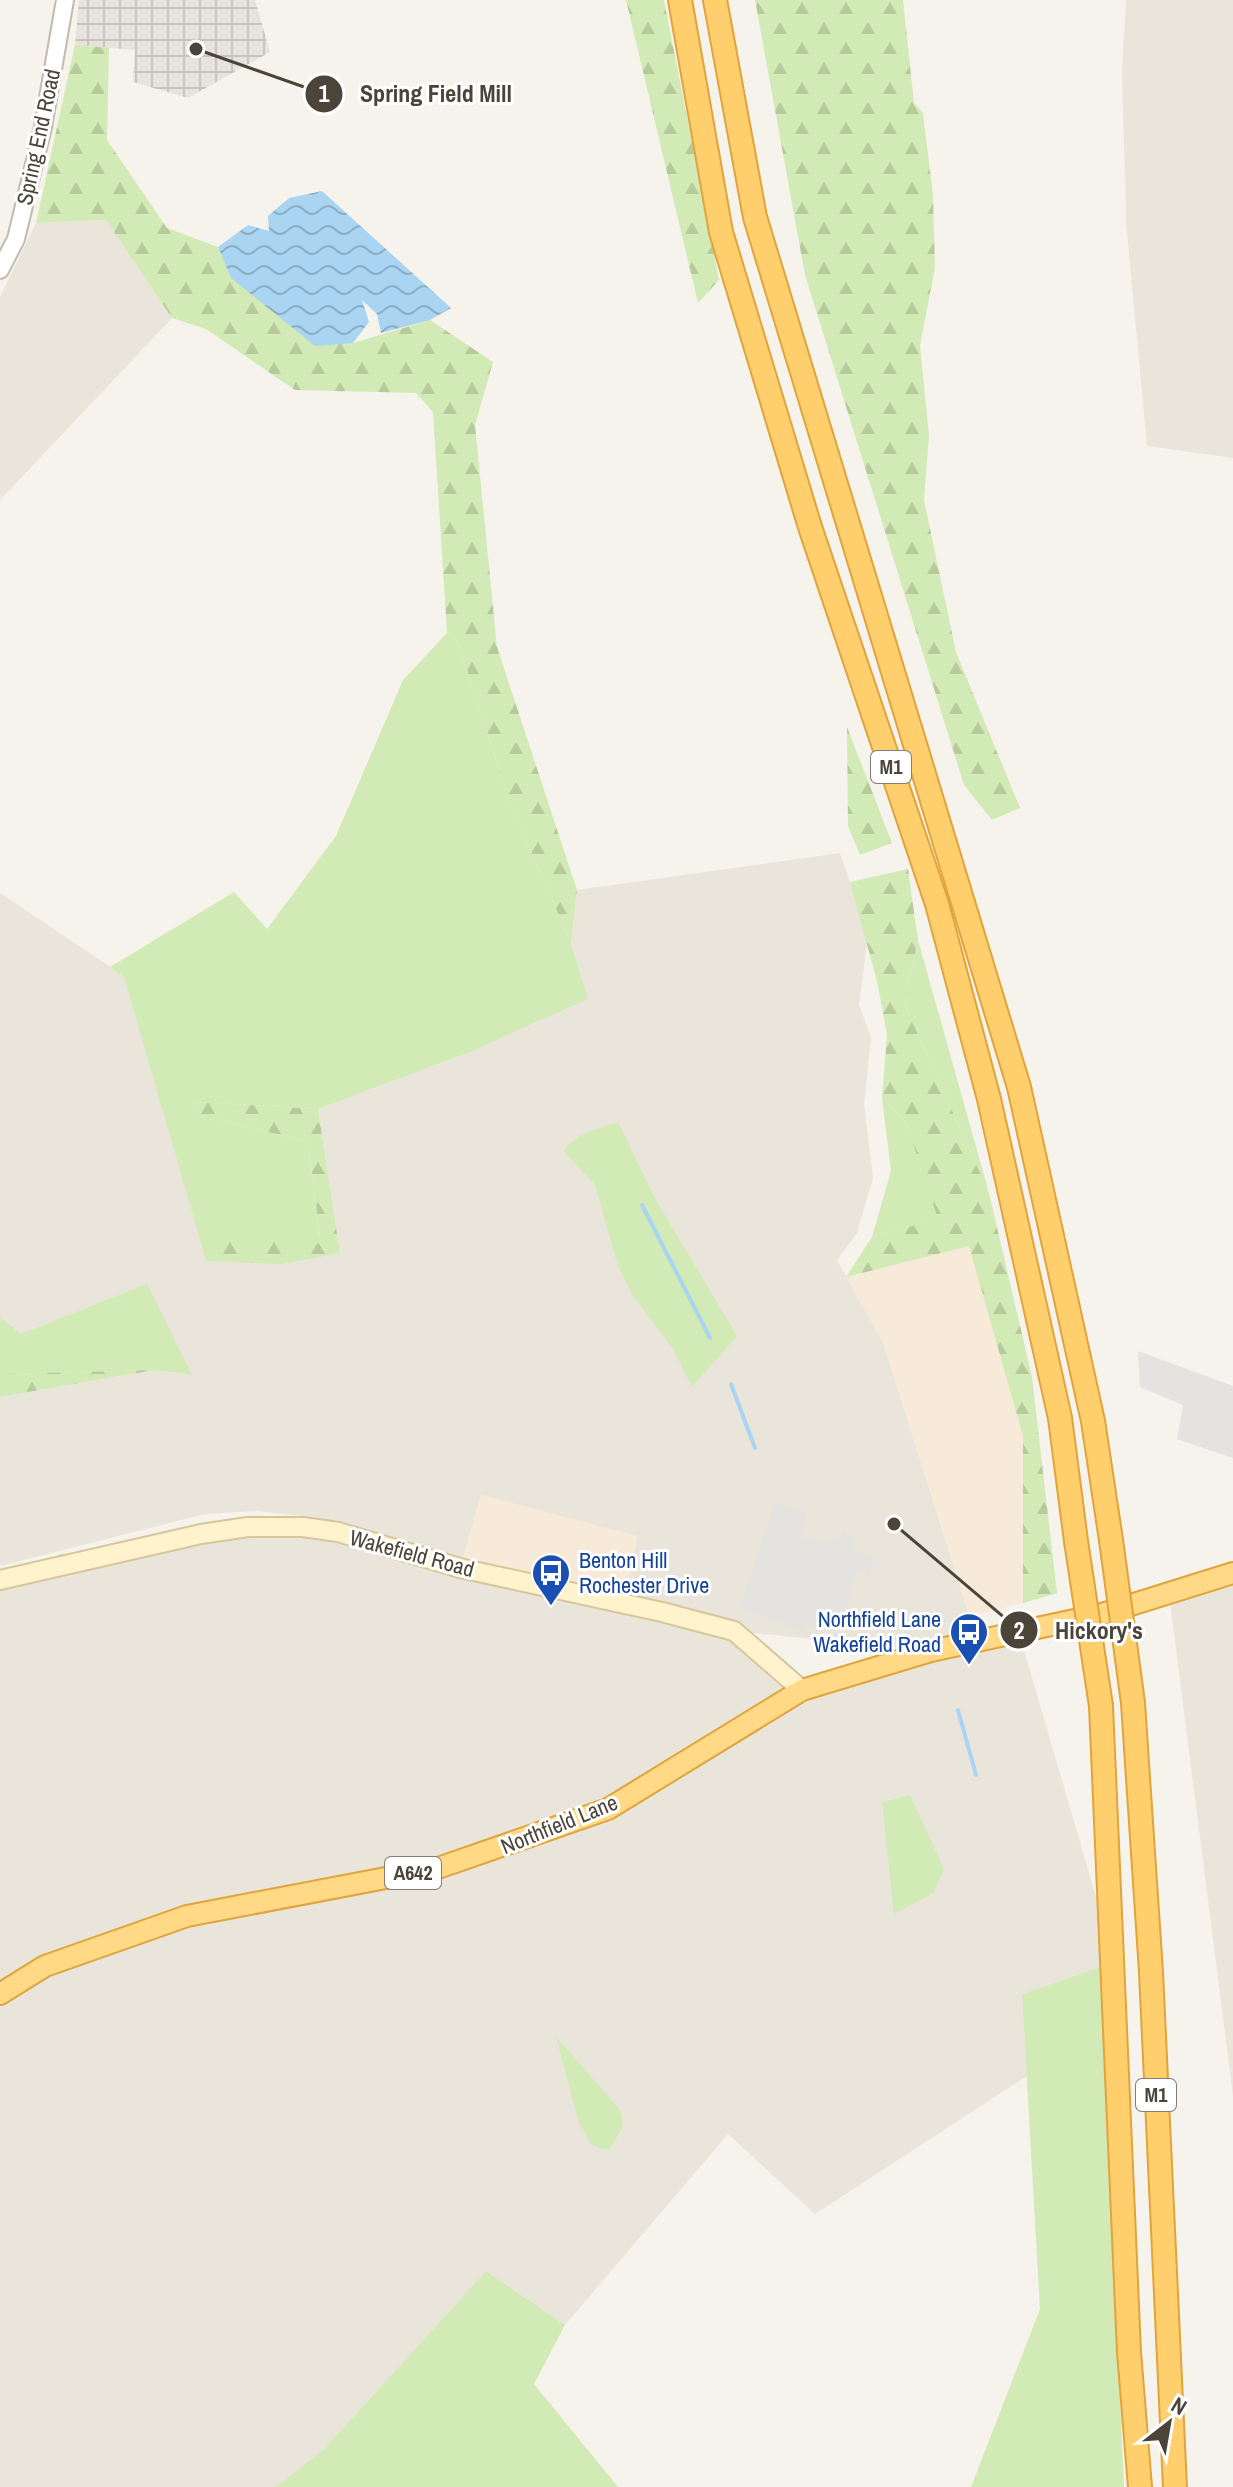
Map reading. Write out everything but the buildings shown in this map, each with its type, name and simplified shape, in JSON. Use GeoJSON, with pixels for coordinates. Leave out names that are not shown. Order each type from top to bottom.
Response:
{"type":"FeatureCollection","features":[{"type":"Feature","properties":{"kind":"highway","name":"M1"},"geometry":{"type":"LineString","coordinates":[[680,0],[721,232],[810,527],[937,904],[989,1099],[1060,1418],[1101,1706],[1129,2352],[1140,2487]]}},
{"type":"Feature","properties":{"kind":"highway","name":"M1"},"geometry":{"type":"LineString","coordinates":[[715,0],[755,217],[1019,1087],[1093,1421],[1133,1703],[1151,1972],[1175,2487]]}},
{"type":"Feature","properties":{"kind":"highway","name":"Northfield Lane"},"geometry":{"type":"LineString","coordinates":[[0,1994],[45,1966],[187,1916],[438,1868],[608,1809],[802,1690],[931,1651],[1102,1614],[1233,1573]]}},
{"type":"Feature","properties":{"kind":"main road","name":"Wakefield Road"},"geometry":{"type":"LineString","coordinates":[[0,1580],[201,1534],[248,1527],[314,1529],[460,1568],[734,1631],[802,1690]]}},
{"type":"Feature","properties":{"kind":"street","name":"Spring End Road"},"geometry":{"type":"LineString","coordinates":[[0,270],[19,227],[43,127],[65,0]]}},
{"type":"Feature","properties":{"kind":"shaded area"},"geometry":{"type":"Polygon","coordinates":[[[79,0],[255,0],[270,52],[188,98],[133,82],[135,50],[75,45],[79,0]]]}},
{"type":"Feature","properties":{"kind":"shaded area"},"geometry":{"type":"Polygon","coordinates":[[[1126,0],[1233,0],[1233,458],[1147,446],[1126,221],[1122,69],[1126,0]]]}},
{"type":"Feature","properties":{"kind":"shaded area"},"geometry":{"type":"Polygon","coordinates":[[[106,220],[172,318],[0,500],[0,297],[36,223],[106,220]]]}},
{"type":"Feature","properties":{"kind":"shaded area"},"geometry":{"type":"Polygon","coordinates":[[[840,853],[868,935],[859,1005],[871,1038],[864,1104],[873,1178],[857,1233],[837,1260],[883,1342],[977,1640],[1019,1633],[1115,1962],[1022,1994],[1027,2076],[815,2214],[728,2134],[565,2325],[486,2271],[324,2449],[276,2487],[0,2487],[0,1580],[25,1576],[61,1553],[89,1558],[303,1527],[624,1603],[637,1537],[481,1495],[462,1561],[310,1517],[257,1511],[205,1514],[0,1566],[0,1397],[154,1370],[191,1375],[147,1285],[21,1335],[0,1317],[0,893],[124,976],[160,1098],[340,1253],[318,1109],[470,1052],[588,999],[571,943],[577,890],[840,853]],[[736,1631],[803,1690],[928,1651],[736,1631]]]}},
{"type":"Feature","properties":{"kind":"shaded area"},"geometry":{"type":"Polygon","coordinates":[[[969,1245],[1023,1436],[1023,1603],[970,1617],[883,1342],[846,1277],[969,1245]]]}},
{"type":"Feature","properties":{"kind":"shaded area"},"geometry":{"type":"Polygon","coordinates":[[[1138,1351],[1233,1386],[1233,1458],[1177,1439],[1183,1405],[1140,1387],[1138,1351]]]}},
{"type":"Feature","properties":{"kind":"shaded area"},"geometry":{"type":"Polygon","coordinates":[[[481,1495],[637,1536],[624,1604],[460,1568],[481,1495]]]}},
{"type":"Feature","properties":{"kind":"shaded area"},"geometry":{"type":"Polygon","coordinates":[[[775,1503],[807,1514],[801,1537],[818,1542],[838,1541],[843,1531],[853,1536],[849,1547],[877,1561],[869,1574],[859,1570],[852,1577],[846,1620],[835,1630],[827,1631],[806,1624],[803,1632],[740,1607],[775,1503]]]}},
{"type":"Feature","properties":{"kind":"shaded area"},"geometry":{"type":"Polygon","coordinates":[[[1233,1573],[1233,2096],[1169,1594],[1233,1573]]]}},
{"type":"Feature","properties":{"kind":"green space"},"geometry":{"type":"Polygon","coordinates":[[[626,0],[664,0],[719,280],[698,303],[626,0]]]}},
{"type":"Feature","properties":{"kind":"green space"},"geometry":{"type":"Polygon","coordinates":[[[755,0],[903,0],[914,103],[923,113],[933,195],[935,267],[920,346],[929,435],[924,500],[956,652],[1020,808],[992,820],[964,785],[805,275],[755,0]]]}},
{"type":"Feature","properties":{"kind":"green space"},"geometry":{"type":"Polygon","coordinates":[[[75,45],[109,48],[107,140],[167,228],[218,247],[231,278],[353,343],[430,320],[493,362],[475,425],[497,647],[577,890],[571,943],[510,804],[458,642],[447,633],[433,412],[416,393],[295,390],[206,329],[172,318],[106,220],[36,223],[75,45]]]}},
{"type":"Feature","properties":{"kind":"green space"},"geometry":{"type":"Polygon","coordinates":[[[447,633],[458,642],[510,804],[571,943],[588,999],[470,1052],[318,1109],[195,1102],[200,1115],[308,1142],[321,1245],[199,1236],[124,977],[110,967],[234,892],[267,929],[336,836],[403,680],[447,633]]]}},
{"type":"Feature","properties":{"kind":"green space"},"geometry":{"type":"Polygon","coordinates":[[[847,727],[892,843],[860,855],[848,826],[847,727]]]}},
{"type":"Feature","properties":{"kind":"green space"},"geometry":{"type":"Polygon","coordinates":[[[908,869],[918,940],[904,1003],[989,1193],[1032,1377],[1057,1593],[1023,1603],[1023,1436],[969,1246],[846,1277],[872,1237],[938,1219],[906,1122],[882,1098],[887,1035],[877,981],[850,882],[908,869]]]}},
{"type":"Feature","properties":{"kind":"green space"},"geometry":{"type":"Polygon","coordinates":[[[918,940],[989,1193],[904,1003],[918,940]]]}},
{"type":"Feature","properties":{"kind":"green space"},"geometry":{"type":"Polygon","coordinates":[[[882,1098],[906,1122],[939,1219],[872,1237],[891,1171],[882,1098]]]}},
{"type":"Feature","properties":{"kind":"green space"},"geometry":{"type":"Polygon","coordinates":[[[195,1102],[318,1109],[340,1253],[282,1264],[206,1261],[199,1236],[321,1244],[308,1142],[200,1115],[195,1102]]]}},
{"type":"Feature","properties":{"kind":"green space"},"geometry":{"type":"Polygon","coordinates":[[[618,1122],[656,1200],[737,1336],[692,1387],[672,1348],[632,1294],[617,1263],[595,1185],[564,1151],[581,1136],[618,1122]]]}},
{"type":"Feature","properties":{"kind":"green space"},"geometry":{"type":"Polygon","coordinates":[[[147,1284],[192,1375],[154,1370],[0,1374],[0,1317],[21,1334],[147,1284]]]}},
{"type":"Feature","properties":{"kind":"green space"},"geometry":{"type":"Polygon","coordinates":[[[154,1370],[0,1397],[0,1374],[154,1370]]]}},
{"type":"Feature","properties":{"kind":"green space"},"geometry":{"type":"Polygon","coordinates":[[[910,1795],[944,1869],[933,1893],[894,1914],[882,1802],[910,1795]]]}},
{"type":"Feature","properties":{"kind":"green space"},"geometry":{"type":"Polygon","coordinates":[[[1100,1967],[1124,2487],[971,2487],[1040,2309],[1022,1994],[1100,1967]]]}},
{"type":"Feature","properties":{"kind":"green space"},"geometry":{"type":"Polygon","coordinates":[[[556,2037],[621,2111],[623,2126],[610,2149],[600,2149],[590,2143],[579,2123],[556,2037]]]}},
{"type":"Feature","properties":{"kind":"green space"},"geometry":{"type":"Polygon","coordinates":[[[486,2271],[565,2325],[534,2384],[618,2487],[276,2487],[324,2449],[486,2271]]]}},
{"type":"Feature","properties":{"kind":"water"},"geometry":{"type":"Polygon","coordinates":[[[322,191],[451,308],[430,320],[381,333],[377,314],[362,300],[369,322],[353,343],[315,346],[231,278],[218,247],[248,225],[269,231],[268,216],[289,198],[322,191]]]}},
{"type":"Feature","properties":{"kind":"waterway"},"geometry":{"type":"LineString","coordinates":[[642,1205],[710,1338]]}},
{"type":"Feature","properties":{"kind":"waterway"},"geometry":{"type":"LineString","coordinates":[[731,1384],[755,1448]]}},
{"type":"Feature","properties":{"kind":"waterway"},"geometry":{"type":"LineString","coordinates":[[958,1710],[976,1775]]}},
{"type":"Feature","properties":{"kind":"place","name":"Spring Field Mill"},"geometry":{"type":"Point","coordinates":[196,49]}},
{"type":"Feature","properties":{"kind":"place","name":"Hickory's"},"geometry":{"type":"Point","coordinates":[894,1524]}},
{"type":"Feature","properties":{"kind":"place","name":"Benton Hill Rochester Drive"},"geometry":{"type":"Point","coordinates":[551,1607]}},
{"type":"Feature","properties":{"kind":"place","name":"Northfield Lane Wakefield Road"},"geometry":{"type":"Point","coordinates":[969,1666]}}]}
